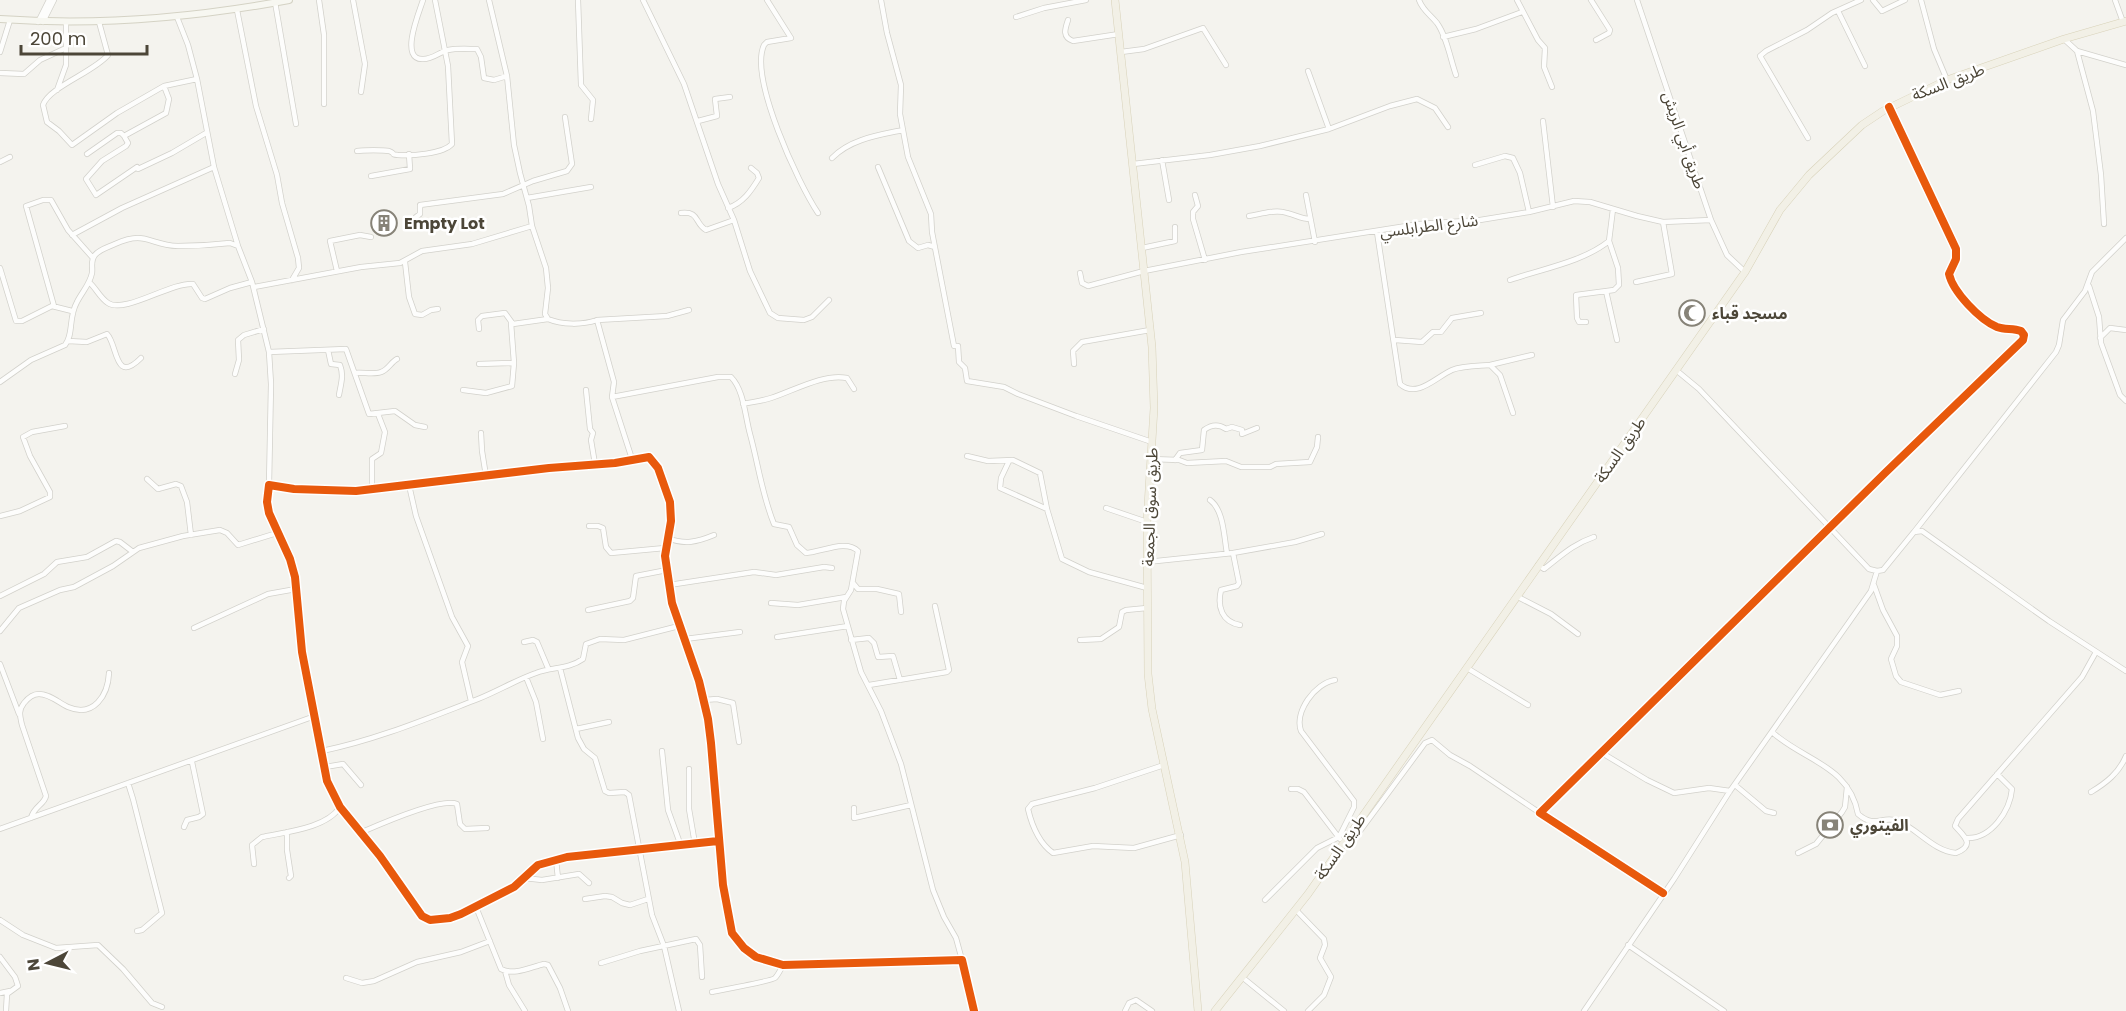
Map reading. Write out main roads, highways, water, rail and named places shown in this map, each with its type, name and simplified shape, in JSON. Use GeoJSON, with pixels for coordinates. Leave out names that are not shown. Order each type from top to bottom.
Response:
{"type":"FeatureCollection","features":[{"type":"Feature","properties":{"kind":"main road"},"geometry":{"type":"LineString","coordinates":[[0,19],[66,23],[177,17],[237,10],[289,0]]}},
{"type":"Feature","properties":{"kind":"main road","name":"طريق سوق الجمعة"},"geometry":{"type":"LineString","coordinates":[[1115,0],[1150,330],[1154,408],[1147,562],[1148,674],[1152,709],[1185,862],[1198,1011]]}},
{"type":"Feature","properties":{"kind":"main road","name":"طريق السكة"},"geometry":{"type":"LineString","coordinates":[[1215,1011],[1296,910],[1341,840],[1349,835],[1745,272],[1780,210],[1809,175],[1862,124],[1889,107],[1947,80],[2064,39],[2124,22]]}},
{"type":"Feature","properties":{"kind":"place","name":"Empty Lot"},"geometry":{"type":"Point","coordinates":[384,223]}},
{"type":"Feature","properties":{"kind":"place","name":"مسجد قباء"},"geometry":{"type":"Point","coordinates":[1692,313]}},
{"type":"Feature","properties":{"kind":"place","name":"الفيتوري"},"geometry":{"type":"Point","coordinates":[1830,825]}}]}
